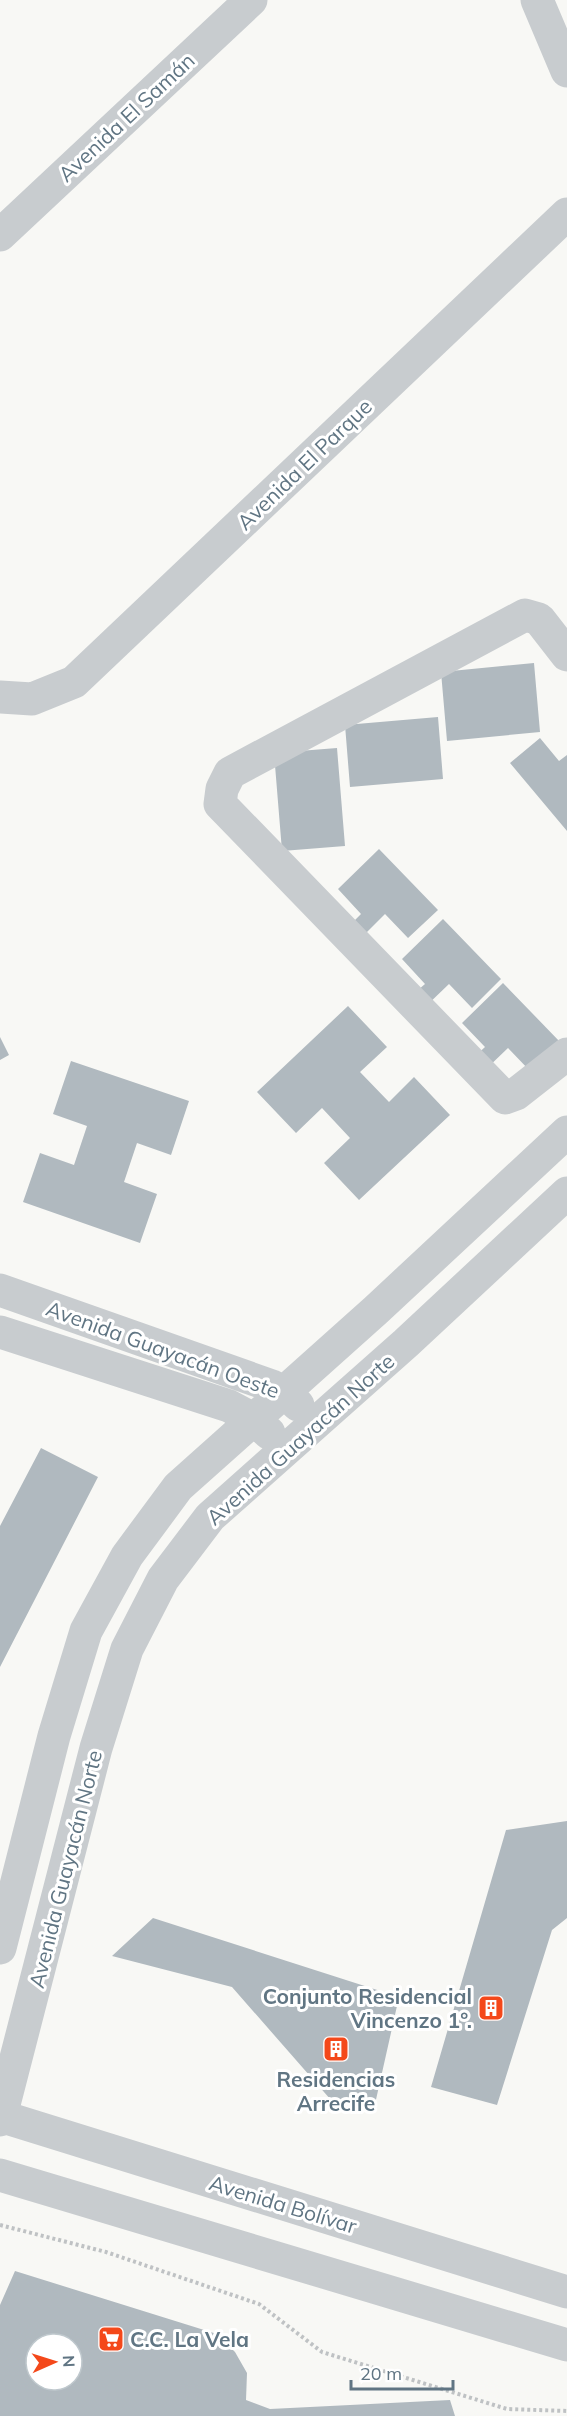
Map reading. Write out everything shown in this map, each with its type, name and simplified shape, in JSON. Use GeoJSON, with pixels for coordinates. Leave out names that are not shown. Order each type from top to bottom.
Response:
{"type":"FeatureCollection","features":[{"type":"Feature","properties":{"kind":"street","name":"Avenida El Samán"},"geometry":{"type":"LineString","coordinates":[[0,235],[251,0]]}},
{"type":"Feature","properties":{"kind":"street"},"geometry":{"type":"LineString","coordinates":[[537,0],[567,71]]}},
{"type":"Feature","properties":{"kind":"street","name":"Avenida El Parque"},"geometry":{"type":"LineString","coordinates":[[0,697],[32,699],[74,682],[567,214]]}},
{"type":"Feature","properties":{"kind":"street"},"geometry":{"type":"LineString","coordinates":[[567,654],[538,620],[525,615],[230,772],[222,789],[220,804],[505,1098],[516,1094],[567,1054]]}},
{"type":"Feature","properties":{"kind":"street","name":"Avenida Guayacán Norte"},"geometry":{"type":"LineString","coordinates":[[0,1948],[54,1736],[86,1631],[126,1556],[178,1487],[376,1310],[567,1132]]}},
{"type":"Feature","properties":{"kind":"street","name":"Avenida Guayacán Norte"},"geometry":{"type":"LineString","coordinates":[[0,2118],[96,1748],[127,1649],[163,1579],[210,1517],[318,1422],[567,1192]]}},
{"type":"Feature","properties":{"kind":"street","name":"Avenida Guayacán Oeste"},"geometry":{"type":"LineString","coordinates":[[0,1290],[284,1392],[318,1422]]}},
{"type":"Feature","properties":{"kind":"street","name":"Avenida Guayacán Oeste"},"geometry":{"type":"LineString","coordinates":[[0,1332],[229,1406],[254,1419],[286,1448]]}},
{"type":"Feature","properties":{"kind":"street","name":"Avenida Bolívar"},"geometry":{"type":"LineString","coordinates":[[0,2118],[567,2292]]}},
{"type":"Feature","properties":{"kind":"street"},"geometry":{"type":"LineString","coordinates":[[0,2175],[567,2345]]}},
{"type":"Feature","properties":{"kind":"path"},"geometry":{"type":"LineString","coordinates":[[0,2225],[106,2252],[259,2304],[322,2352],[507,2409],[567,2411]]}},
{"type":"Feature","properties":{"kind":"building"},"geometry":{"type":"Polygon","coordinates":[[[534,663],[540,732],[447,741],[441,672],[534,663]]]}},
{"type":"Feature","properties":{"kind":"building"},"geometry":{"type":"Polygon","coordinates":[[[438,717],[443,779],[350,787],[345,725],[438,717]]]}},
{"type":"Feature","properties":{"kind":"building"},"geometry":{"type":"Polygon","coordinates":[[[540,738],[559,761],[567,755],[567,831],[510,763],[540,738]]]}},
{"type":"Feature","properties":{"kind":"building"},"geometry":{"type":"Polygon","coordinates":[[[337,748],[345,846],[282,851],[274,753],[337,748]]]}},
{"type":"Feature","properties":{"kind":"building"},"geometry":{"type":"Polygon","coordinates":[[[379,849],[438,910],[408,938],[385,914],[360,939],[348,927],[361,914],[338,889],[379,849]]]}},
{"type":"Feature","properties":{"kind":"building"},"geometry":{"type":"Polygon","coordinates":[[[443,919],[501,979],[472,1008],[449,984],[423,1009],[411,996],[425,984],[402,959],[443,919]]]}},
{"type":"Feature","properties":{"kind":"building"},"geometry":{"type":"Polygon","coordinates":[[[503,983],[561,1043],[531,1072],[508,1048],[483,1072],[471,1060],[485,1047],[462,1023],[503,983]]]}},
{"type":"Feature","properties":{"kind":"building"},"geometry":{"type":"Polygon","coordinates":[[[348,1006],[387,1047],[360,1072],[389,1102],[414,1077],[450,1115],[359,1200],[324,1163],[350,1138],[322,1108],[296,1133],[257,1092],[348,1006]]]}},
{"type":"Feature","properties":{"kind":"building"},"geometry":{"type":"Polygon","coordinates":[[[0,1037],[9,1055],[0,1060],[0,1037]]]}},
{"type":"Feature","properties":{"kind":"building"},"geometry":{"type":"Polygon","coordinates":[[[71,1061],[189,1101],[171,1155],[137,1143],[124,1182],[157,1194],[140,1243],[23,1202],[40,1153],[74,1165],[87,1126],[53,1114],[71,1061]]]}},
{"type":"Feature","properties":{"kind":"building"},"geometry":{"type":"Polygon","coordinates":[[[41,1448],[98,1477],[0,1667],[0,1526],[41,1448]]]}},
{"type":"Feature","properties":{"kind":"building","name":"Conjunto Residencial Vincenzo 1°."},"geometry":{"type":"Polygon","coordinates":[[[567,1821],[567,1918],[552,1930],[497,2105],[431,2087],[506,1830],[567,1821]]]}},
{"type":"Feature","properties":{"kind":"building","name":"Residencias Arrecife"},"geometry":{"type":"Polygon","coordinates":[[[153,1918],[399,1997],[373,2113],[331,2100],[232,1987],[112,1956],[153,1918]]]}},
{"type":"Feature","properties":{"kind":"building","name":"C.C. La Vela"},"geometry":{"type":"Polygon","coordinates":[[[15,2271],[217,2334],[235,2352],[247,2373],[246,2400],[270,2409],[450,2400],[455,2416],[0,2416],[0,2305],[15,2271]]]}},
{"type":"Feature","properties":{"kind":"place","name":"Conjunto Residencial Vincenzo 1°."},"geometry":{"type":"Point","coordinates":[491,2008]}},
{"type":"Feature","properties":{"kind":"place","name":"Residencias Arrecife"},"geometry":{"type":"Point","coordinates":[336,2049]}},
{"type":"Feature","properties":{"kind":"place","name":"C.C. La Vela"},"geometry":{"type":"Point","coordinates":[111,2339]}}]}
